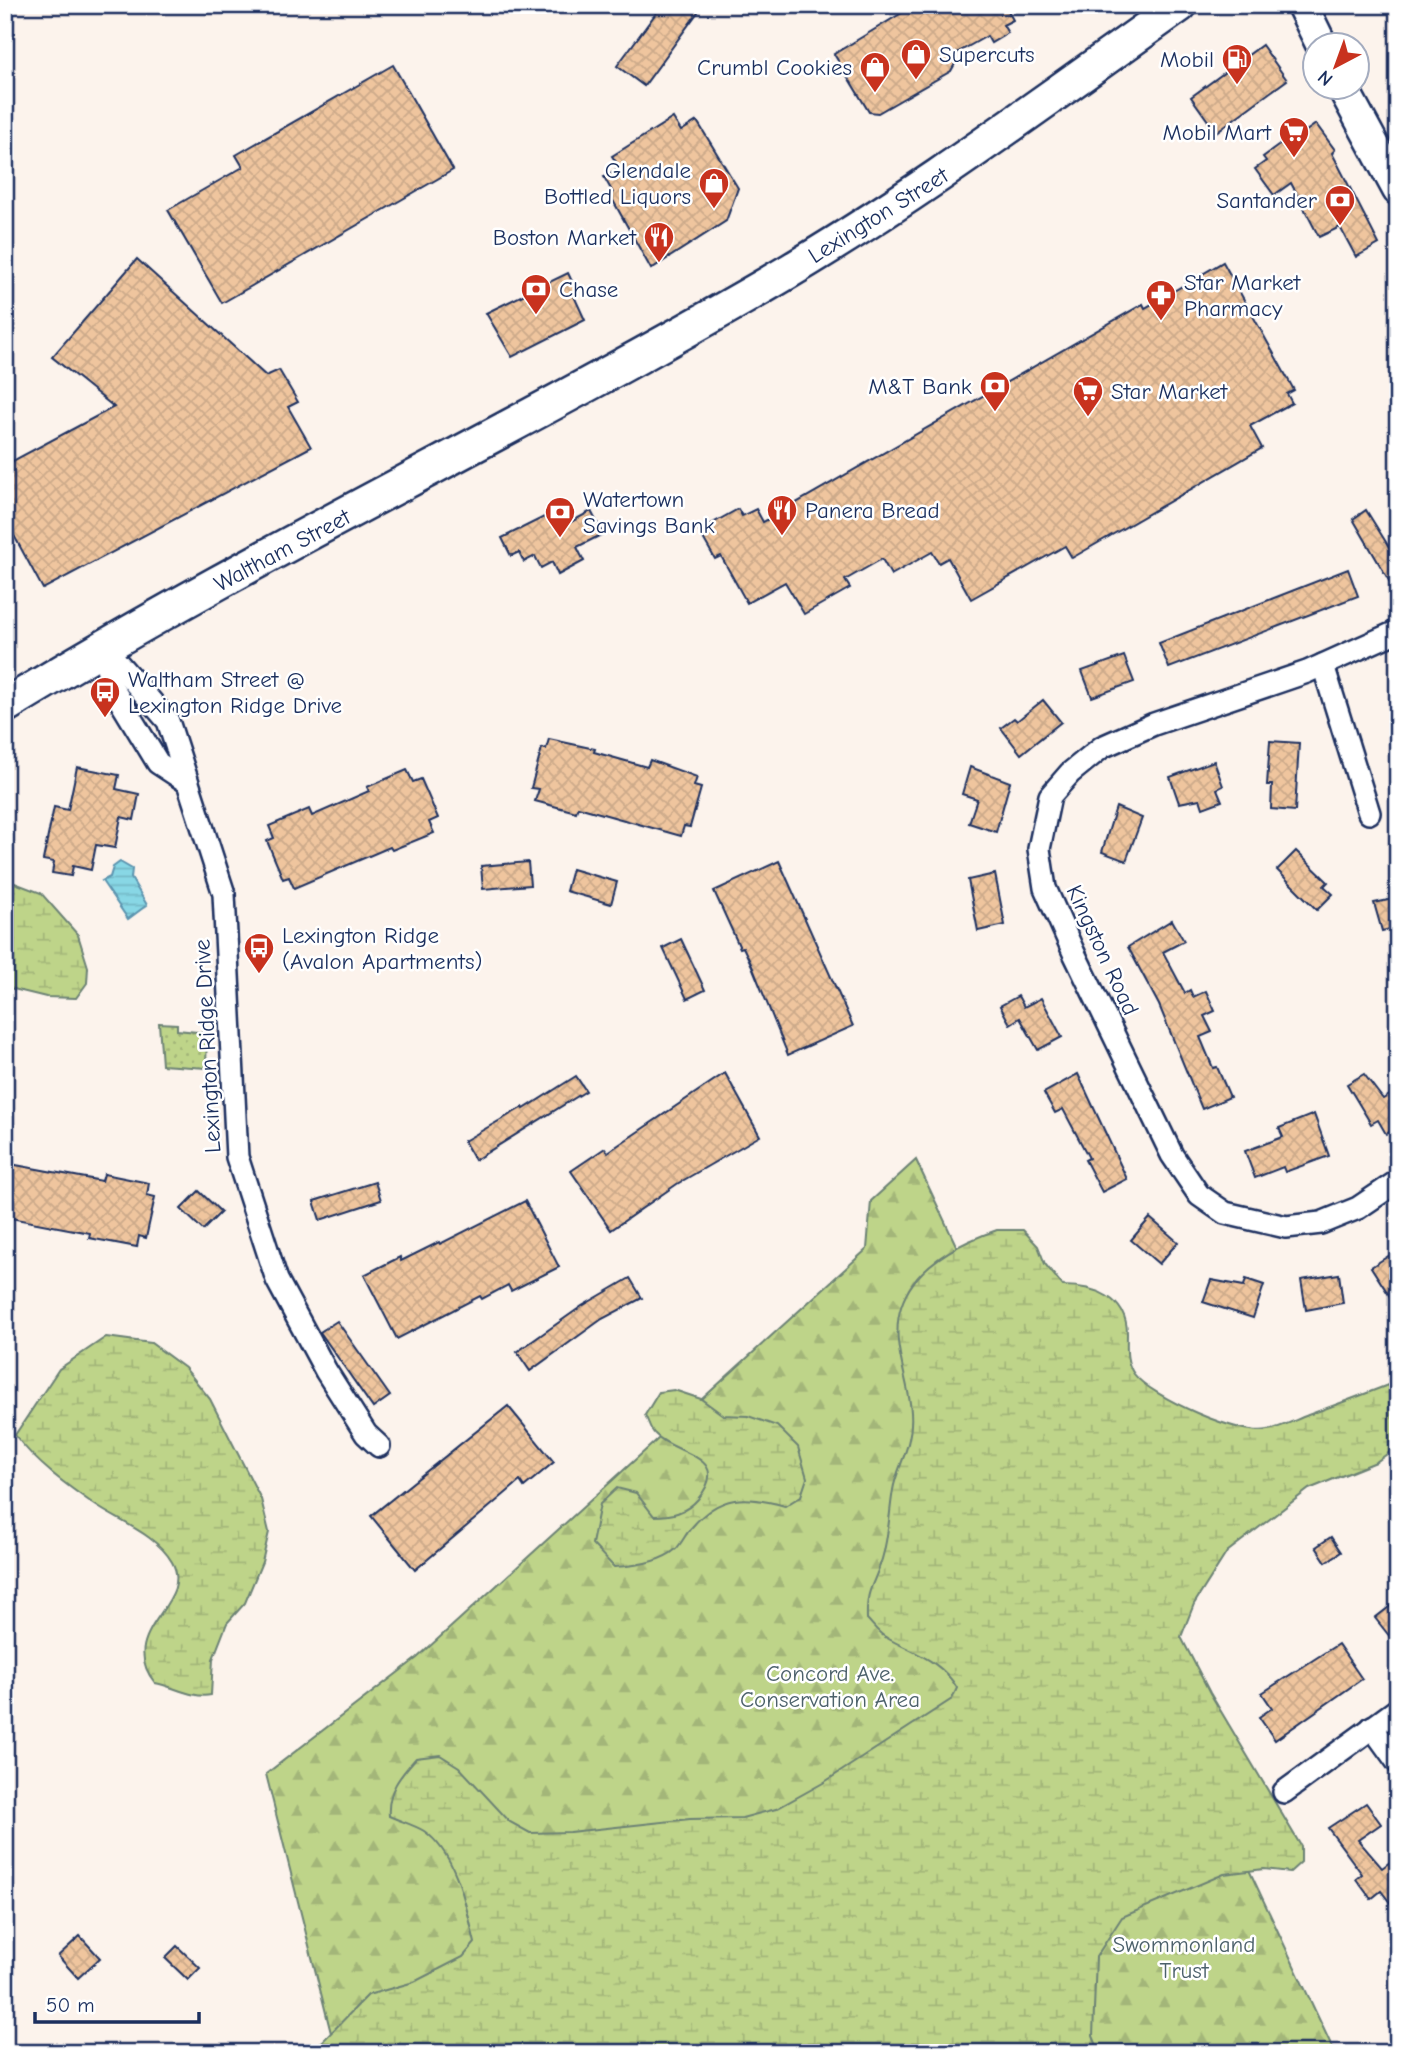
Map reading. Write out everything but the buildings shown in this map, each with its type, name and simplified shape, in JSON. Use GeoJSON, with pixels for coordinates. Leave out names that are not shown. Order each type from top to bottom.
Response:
{"type":"FeatureCollection","features":[{"type":"Feature","properties":{"kind":"main road","name":"Lexington Street"},"geometry":{"type":"LineString","coordinates":[[562,400],[766,285],[954,168],[1180,5]]}},
{"type":"Feature","properties":{"kind":"main road"},"geometry":{"type":"LineString","coordinates":[[1303,5],[1316,32]]}},
{"type":"Feature","properties":{"kind":"main road"},"geometry":{"type":"LineString","coordinates":[[1351,102],[1398,190]]}},
{"type":"Feature","properties":{"kind":"main road","name":"Waltham Street"},"geometry":{"type":"LineString","coordinates":[[5,706],[103,646],[562,400]]}},
{"type":"Feature","properties":{"kind":"street","name":"Kingston Road"},"geometry":{"type":"LineString","coordinates":[[1398,631],[1323,665],[1154,724],[1102,747],[1070,773],[1050,796],[1039,849],[1045,888],[1074,953],[1172,1155],[1199,1195],[1225,1213],[1286,1227],[1321,1223],[1346,1213],[1398,1181]]}},
{"type":"Feature","properties":{"kind":"street"},"geometry":{"type":"LineString","coordinates":[[103,646],[110,684],[158,763],[187,782]]}},
{"type":"Feature","properties":{"kind":"street","name":"Lexington Ridge Drive"},"geometry":{"type":"LineString","coordinates":[[103,646],[168,721],[224,894],[237,1157],[277,1280],[326,1371],[366,1434],[379,1446]]}},
{"type":"Feature","properties":{"kind":"street"},"geometry":{"type":"LineString","coordinates":[[1323,665],[1369,813]]}},
{"type":"Feature","properties":{"kind":"street"},"geometry":{"type":"LineString","coordinates":[[1284,1792],[1398,1709]]}},
{"type":"Feature","properties":{"kind":"street"},"geometry":{"type":"LineString","coordinates":[[1372,1727],[1398,1763]]}},
{"type":"Feature","properties":{"kind":"green space"},"geometry":{"type":"Polygon","coordinates":[[[12,882],[41,893],[78,935],[88,967],[87,983],[76,998],[46,997],[5,987],[5,883],[12,882]]]}},
{"type":"Feature","properties":{"kind":"green space"},"geometry":{"type":"Polygon","coordinates":[[[159,1023],[177,1024],[177,1030],[207,1033],[206,1068],[162,1065],[159,1023]]]}},
{"type":"Feature","properties":{"kind":"green space","name":"Concord Ave. Conservation Area"},"geometry":{"type":"Polygon","coordinates":[[[916,1160],[1335,2053],[336,2053],[266,1774],[417,1658],[867,1249],[871,1201],[916,1160]]]}},
{"type":"Feature","properties":{"kind":"green space"},"geometry":{"type":"Polygon","coordinates":[[[997,1230],[1023,1230],[1038,1246],[1045,1264],[1063,1286],[1097,1291],[1115,1302],[1126,1321],[1128,1359],[1134,1374],[1177,1404],[1218,1421],[1255,1431],[1268,1430],[1398,1381],[1398,1446],[1376,1462],[1309,1489],[1227,1552],[1194,1604],[1181,1637],[1210,1693],[1301,1846],[1301,1862],[1290,1872],[1264,1869],[1224,1874],[1122,1917],[1096,1957],[1093,2036],[1100,2053],[296,2053],[322,2042],[368,1995],[414,1982],[463,1957],[475,1943],[458,1882],[445,1853],[424,1831],[389,1816],[392,1791],[416,1758],[440,1755],[459,1767],[510,1822],[530,1833],[570,1832],[690,1819],[742,1818],[776,1809],[823,1783],[952,1699],[957,1688],[943,1670],[884,1636],[867,1619],[868,1600],[884,1550],[893,1490],[908,1445],[911,1422],[898,1340],[901,1307],[907,1292],[927,1268],[953,1249],[997,1230]]]}},
{"type":"Feature","properties":{"kind":"green space"},"geometry":{"type":"Polygon","coordinates":[[[106,1337],[151,1343],[185,1368],[210,1399],[261,1499],[269,1532],[262,1562],[245,1603],[227,1623],[213,1659],[211,1695],[190,1694],[155,1683],[145,1665],[144,1648],[149,1633],[174,1591],[176,1577],[172,1562],[165,1552],[148,1537],[95,1505],[62,1481],[15,1435],[59,1369],[106,1337]]]}},
{"type":"Feature","properties":{"kind":"green space"},"geometry":{"type":"Polygon","coordinates":[[[674,1390],[701,1399],[723,1415],[748,1416],[777,1426],[798,1447],[807,1478],[801,1496],[785,1506],[746,1499],[723,1503],[702,1516],[670,1554],[646,1563],[614,1567],[592,1544],[600,1504],[617,1488],[636,1493],[654,1516],[660,1516],[688,1508],[698,1499],[707,1484],[709,1473],[705,1465],[655,1434],[645,1415],[659,1392],[674,1390]]]}},
{"type":"Feature","properties":{"kind":"water"},"geometry":{"type":"Polygon","coordinates":[[[120,862],[132,869],[131,878],[147,905],[128,919],[102,881],[110,877],[113,867],[120,862]]]}},
{"type":"Feature","properties":{"kind":"place","name":"Supercuts"},"geometry":{"type":"Point","coordinates":[916,81]}},
{"type":"Feature","properties":{"kind":"place","name":"Mobil"},"geometry":{"type":"Point","coordinates":[1237,86]}},
{"type":"Feature","properties":{"kind":"place","name":"Crumbl Cookies"},"geometry":{"type":"Point","coordinates":[875,94]}},
{"type":"Feature","properties":{"kind":"place","name":"Mobil Mart"},"geometry":{"type":"Point","coordinates":[1294,159]}},
{"type":"Feature","properties":{"kind":"place","name":"Glendale Bottled Liquors"},"geometry":{"type":"Point","coordinates":[714,210]}},
{"type":"Feature","properties":{"kind":"place","name":"Santander"},"geometry":{"type":"Point","coordinates":[1340,227]}},
{"type":"Feature","properties":{"kind":"place","name":"Boston Market"},"geometry":{"type":"Point","coordinates":[659,264]}},
{"type":"Feature","properties":{"kind":"place","name":"Chase"},"geometry":{"type":"Point","coordinates":[536,316]}},
{"type":"Feature","properties":{"kind":"place","name":"Star Market Pharmacy"},"geometry":{"type":"Point","coordinates":[1161,322]}},
{"type":"Feature","properties":{"kind":"place","name":"M&T Bank"},"geometry":{"type":"Point","coordinates":[995,413]}},
{"type":"Feature","properties":{"kind":"place","name":"Star Market"},"geometry":{"type":"Point","coordinates":[1088,418]}},
{"type":"Feature","properties":{"kind":"place","name":"Panera Bread"},"geometry":{"type":"Point","coordinates":[782,537]}},
{"type":"Feature","properties":{"kind":"place","name":"Watertown Savings Bank"},"geometry":{"type":"Point","coordinates":[560,539]}},
{"type":"Feature","properties":{"kind":"place","name":"Waltham Street @ Lexington Ridge Drive"},"geometry":{"type":"Point","coordinates":[105,719]}},
{"type":"Feature","properties":{"kind":"place","name":"Lexington Ridge (Avalon Apartments)"},"geometry":{"type":"Point","coordinates":[259,975]}},
{"type":"Feature","properties":{"kind":"park label","name":"Swommonland Trust"},"geometry":{"type":"Point","coordinates":[1184,1957]}}]}
